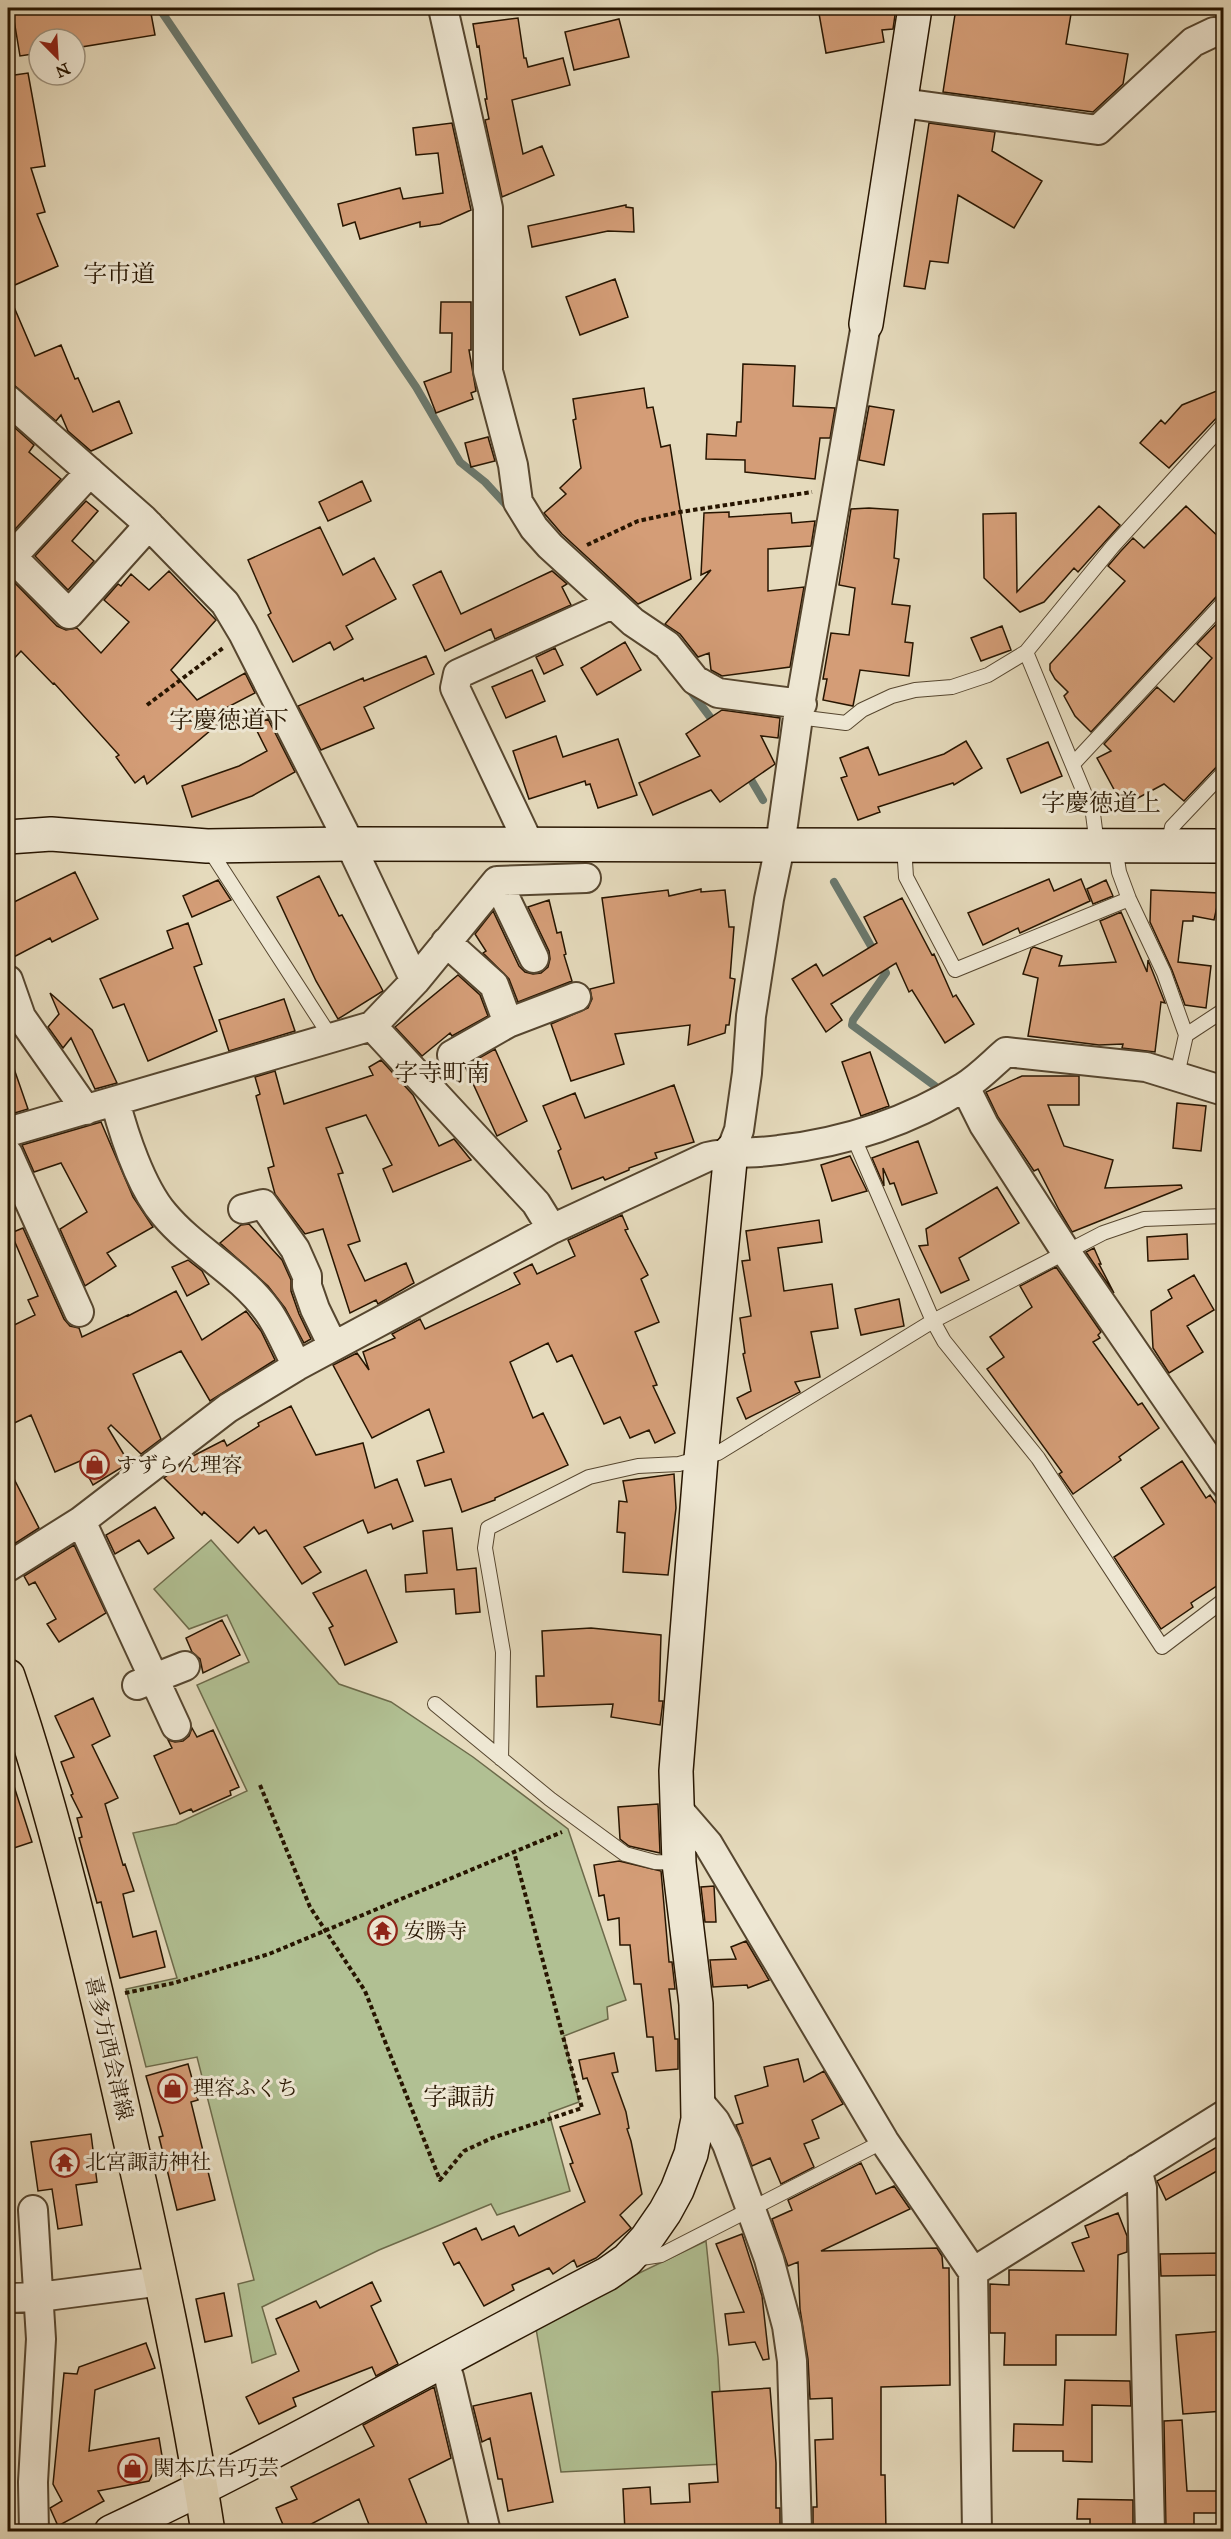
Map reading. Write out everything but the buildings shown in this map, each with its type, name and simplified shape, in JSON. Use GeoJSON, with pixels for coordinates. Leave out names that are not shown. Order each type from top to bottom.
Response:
{"type":"FeatureCollection","features":[{"type":"Feature","properties":{"kind":"main road","name":"喜多方西会津線"},"geometry":{"type":"LineString","coordinates":[[8,1676],[30,1742],[98,1999],[162,2281],[208,2532]]}},
{"type":"Feature","properties":{"kind":"street"},"geometry":{"type":"LineString","coordinates":[[443,8],[488,208],[488,371],[513,465],[518,502],[534,528],[565,560],[633,622],[667,645],[687,672],[706,687],[718,693],[800,710]]}},
{"type":"Feature","properties":{"kind":"street"},"geometry":{"type":"LineString","coordinates":[[111,2532],[202,2490],[607,2274],[627,2260],[647,2238],[677,2190],[691,2154],[699,2102],[696,2004],[679,1863],[676,1807],[682,1681],[731,1151],[739,1130],[747,1073],[751,1016],[800,710],[866,324],[915,8]]}},
{"type":"Feature","properties":{"kind":"street"},"geometry":{"type":"LineString","coordinates":[[902,102],[1098,130],[1193,42],[1214,32]]}},
{"type":"Feature","properties":{"kind":"street"},"geometry":{"type":"LineString","coordinates":[[11,410],[90,472],[149,525],[225,603],[243,633],[350,844],[415,981]]}},
{"type":"Feature","properties":{"kind":"street"},"geometry":{"type":"LineString","coordinates":[[90,472],[9,556],[69,614],[149,525]]}},
{"type":"Feature","properties":{"kind":"street"},"geometry":{"type":"LineString","coordinates":[[530,846],[455,688],[458,674],[612,604]]}},
{"type":"Feature","properties":{"kind":"street"},"geometry":{"type":"LineString","coordinates":[[8,837],[51,834],[207,846],[350,844],[1224,846]]}},
{"type":"Feature","properties":{"kind":"street"},"geometry":{"type":"LineString","coordinates":[[8,1132],[372,1026],[415,981],[496,881],[586,878]]}},
{"type":"Feature","properties":{"kind":"street"},"geometry":{"type":"LineString","coordinates":[[496,881],[534,958]]}},
{"type":"Feature","properties":{"kind":"street"},"geometry":{"type":"LineString","coordinates":[[446,942],[494,985],[508,1023]]}},
{"type":"Feature","properties":{"kind":"street"},"geometry":{"type":"LineString","coordinates":[[8,980],[21,1017],[86,1110]]}},
{"type":"Feature","properties":{"kind":"street"},"geometry":{"type":"LineString","coordinates":[[452,1055],[508,1023],[576,997]]}},
{"type":"Feature","properties":{"kind":"street"},"geometry":{"type":"LineString","coordinates":[[372,1026],[536,1203],[552,1229]]}},
{"type":"Feature","properties":{"kind":"street"},"geometry":{"type":"LineString","coordinates":[[8,1567],[81,1521],[228,1408],[297,1366],[552,1229],[707,1157],[731,1151],[778,1150],[853,1136],[893,1124],[965,1087],[1006,1052],[1146,1067],[1224,1091]]}},
{"type":"Feature","properties":{"kind":"street"},"geometry":{"type":"LineString","coordinates":[[965,1087],[984,1125],[1066,1252],[1224,1482]]}},
{"type":"Feature","properties":{"kind":"street"},"geometry":{"type":"LineString","coordinates":[[115,1101],[124,1135],[162,1212],[191,1242],[241,1283],[267,1310],[297,1366]]}},
{"type":"Feature","properties":{"kind":"street"},"geometry":{"type":"LineString","coordinates":[[8,1154],[79,1312]]}},
{"type":"Feature","properties":{"kind":"street"},"geometry":{"type":"LineString","coordinates":[[243,1209],[263,1204],[295,1249],[307,1276],[307,1286],[315,1310],[333,1347]]}},
{"type":"Feature","properties":{"kind":"street"},"geometry":{"type":"LineString","coordinates":[[81,1521],[145,1681],[176,1726]]}},
{"type":"Feature","properties":{"kind":"street"},"geometry":{"type":"LineString","coordinates":[[145,1681],[185,1666]]}},
{"type":"Feature","properties":{"kind":"street"},"geometry":{"type":"LineString","coordinates":[[676,1807],[708,1844],[884,2141],[973,2272],[977,2532]]}},
{"type":"Feature","properties":{"kind":"street"},"geometry":{"type":"LineString","coordinates":[[699,2102],[715,2121],[727,2144],[782,2298],[792,2361],[797,2532]]}},
{"type":"Feature","properties":{"kind":"street"},"geometry":{"type":"LineString","coordinates":[[973,2272],[1224,2115]]}},
{"type":"Feature","properties":{"kind":"street"},"geometry":{"type":"LineString","coordinates":[[1137,2169],[1142,2188],[1150,2532]]}},
{"type":"Feature","properties":{"kind":"street"},"geometry":{"type":"LineString","coordinates":[[33,2210],[41,2339],[20,2482],[34,2532]]}},
{"type":"Feature","properties":{"kind":"street"},"geometry":{"type":"LineString","coordinates":[[8,2298],[39,2297],[162,2281]]}},
{"type":"Feature","properties":{"kind":"street"},"geometry":{"type":"LineString","coordinates":[[442,2360],[449,2377],[486,2532]]}},
{"type":"Feature","properties":{"kind":"lane"},"geometry":{"type":"LineString","coordinates":[[800,710],[846,723],[862,710],[892,696],[915,690],[952,687],[988,675],[1026,652],[1113,546],[1224,424]]}},
{"type":"Feature","properties":{"kind":"lane"},"geometry":{"type":"LineString","coordinates":[[1073,764],[1224,602]]}},
{"type":"Feature","properties":{"kind":"lane"},"geometry":{"type":"LineString","coordinates":[[1026,652],[1129,899],[1164,974],[1186,1035],[1177,1075]]}},
{"type":"Feature","properties":{"kind":"lane"},"geometry":{"type":"LineString","coordinates":[[1168,846],[1172,827],[1224,772]]}},
{"type":"Feature","properties":{"kind":"lane"},"geometry":{"type":"LineString","coordinates":[[904,845],[906,878],[955,970],[1129,899]]}},
{"type":"Feature","properties":{"kind":"lane"},"geometry":{"type":"LineString","coordinates":[[207,846],[332,1038]]}},
{"type":"Feature","properties":{"kind":"lane"},"geometry":{"type":"LineString","coordinates":[[1186,1035],[1224,1010]]}},
{"type":"Feature","properties":{"kind":"lane"},"geometry":{"type":"LineString","coordinates":[[853,1136],[933,1321],[944,1341],[1038,1458],[1162,1647],[1224,1600]]}},
{"type":"Feature","properties":{"kind":"lane"},"geometry":{"type":"LineString","coordinates":[[501,1759],[503,1652],[485,1548],[488,1528],[589,1477],[638,1466],[679,1464],[718,1453],[933,1321],[1103,1233],[1144,1219],[1224,1216]]}},
{"type":"Feature","properties":{"kind":"lane"},"geometry":{"type":"LineString","coordinates":[[435,1704],[550,1799],[626,1854],[655,1862],[679,1863]]}},
{"type":"Feature","properties":{"kind":"lane"},"geometry":{"type":"LineString","coordinates":[[627,2260],[661,2255],[884,2141]]}},
{"type":"Feature","properties":{"kind":"path"},"geometry":{"type":"LineString","coordinates":[[565,560],[584,546],[638,521],[747,501],[839,488]]}},
{"type":"Feature","properties":{"kind":"path"},"geometry":{"type":"LineString","coordinates":[[147,705],[243,633]]}},
{"type":"Feature","properties":{"kind":"path"},"geometry":{"type":"LineString","coordinates":[[260,1785],[310,1907],[364,1991],[440,2180],[465,2151],[492,2138],[582,2108],[514,1852]]}},
{"type":"Feature","properties":{"kind":"path"},"geometry":{"type":"LineString","coordinates":[[98,1999],[174,1983],[268,1954],[558,1835],[582,1820]]}},
{"type":"Feature","properties":{"kind":"green space","name":"安勝寺"},"geometry":{"type":"Polygon","coordinates":[[[211,1540],[339,1684],[391,1702],[473,1757],[568,1829],[626,2000],[607,2007],[608,2019],[564,2036],[579,2102],[549,2113],[570,2191],[497,2215],[491,2204],[379,2250],[262,2307],[276,2354],[252,2363],[238,2284],[254,2280],[197,2057],[146,2067],[126,1989],[177,1978],[133,1833],[176,1824],[247,1791],[197,1685],[249,1662],[227,1615],[189,1629],[154,1589],[211,1540]]]}},
{"type":"Feature","properties":{"kind":"green space"},"geometry":{"type":"Polygon","coordinates":[[[706,2241],[718,2358],[724,2464],[561,2472],[535,2323],[706,2241]]]}},
{"type":"Feature","properties":{"kind":"waterway"},"geometry":{"type":"LineString","coordinates":[[159,8],[416,387],[460,462],[485,482],[509,508]]}},
{"type":"Feature","properties":{"kind":"waterway"},"geometry":{"type":"LineString","coordinates":[[689,689],[716,725]]}},
{"type":"Feature","properties":{"kind":"waterway"},"geometry":{"type":"LineString","coordinates":[[747,773],[763,800]]}},
{"type":"Feature","properties":{"kind":"waterway"},"geometry":{"type":"LineString","coordinates":[[834,882],[875,953]]}},
{"type":"Feature","properties":{"kind":"waterway"},"geometry":{"type":"LineString","coordinates":[[881,964],[886,973],[853,1020],[852,1025],[935,1086]]}},
{"type":"Feature","properties":{"kind":"waterway"},"geometry":{"type":"LineString","coordinates":[[1212,1486],[1224,1502]]}},
{"type":"Feature","properties":{"kind":"place","name":"すずらん理容"},"geometry":{"type":"Point","coordinates":[95,1465]}},
{"type":"Feature","properties":{"kind":"place","name":"安勝寺"},"geometry":{"type":"Point","coordinates":[383,1931]}},
{"type":"Feature","properties":{"kind":"place","name":"理容ふくち"},"geometry":{"type":"Point","coordinates":[172,2088]}},
{"type":"Feature","properties":{"kind":"place","name":"北宮諏訪神社"},"geometry":{"type":"Point","coordinates":[64,2162]}},
{"type":"Feature","properties":{"kind":"place","name":"関本広告巧芸"},"geometry":{"type":"Point","coordinates":[132,2468]}},
{"type":"Feature","properties":{"kind":"district","name":"字市道"},"geometry":{"type":"Point","coordinates":[119,274]}},
{"type":"Feature","properties":{"kind":"district","name":"字慶徳道下"},"geometry":{"type":"Point","coordinates":[229,720]}},
{"type":"Feature","properties":{"kind":"district","name":"字慶徳道上"},"geometry":{"type":"Point","coordinates":[1101,803]}},
{"type":"Feature","properties":{"kind":"district","name":"字寺町南"},"geometry":{"type":"Point","coordinates":[442,1073]}},
{"type":"Feature","properties":{"kind":"district","name":"字諏訪"},"geometry":{"type":"Point","coordinates":[459,2097]}}]}
